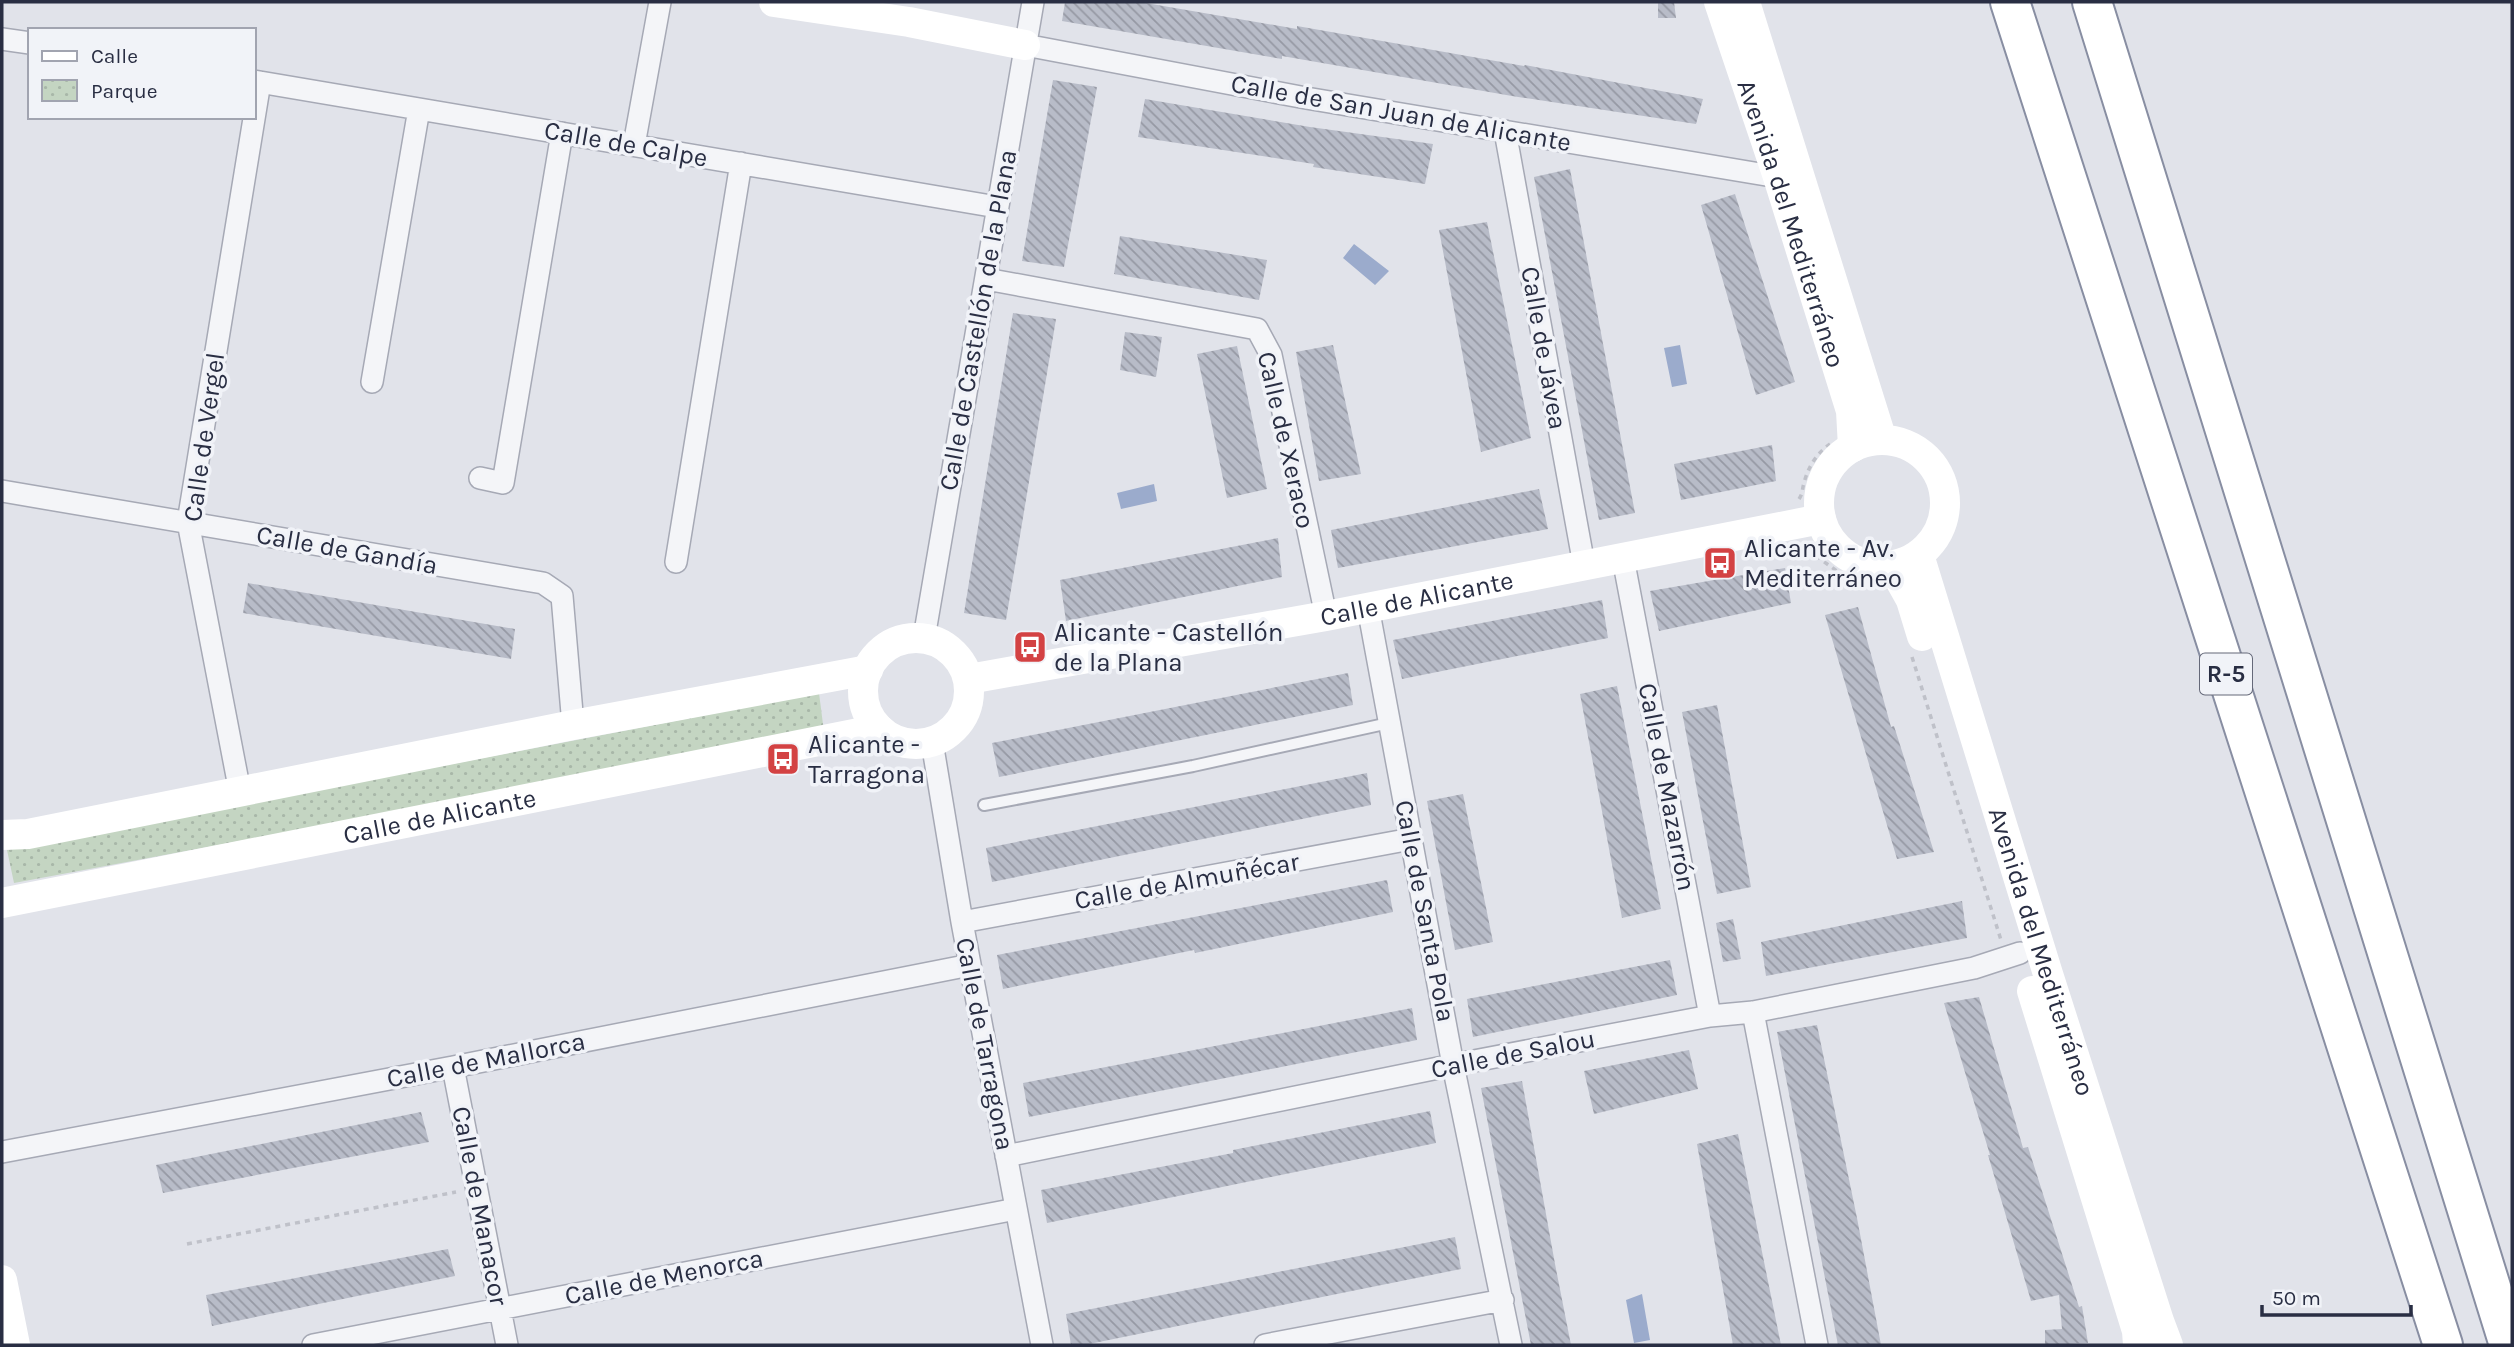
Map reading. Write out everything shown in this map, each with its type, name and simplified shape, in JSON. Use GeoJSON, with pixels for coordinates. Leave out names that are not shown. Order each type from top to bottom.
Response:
{"type":"FeatureCollection","features":[{"type":"Feature","properties":{"kind":"highway","name":"R-5"},"geometry":{"type":"LineString","coordinates":[[2010,2],[2443,1345]]}},
{"type":"Feature","properties":{"kind":"highway"},"geometry":{"type":"LineString","coordinates":[[2092,2],[2508,1345]]}},
{"type":"Feature","properties":{"kind":"street"},"geometry":{"type":"LineString","coordinates":[[634,145],[660,2]]}},
{"type":"Feature","properties":{"kind":"street"},"geometry":{"type":"LineString","coordinates":[[774,2],[909,22],[1025,45]]}},
{"type":"Feature","properties":{"kind":"street","name":"Calle de Castellón de la Plana"},"geometry":{"type":"LineString","coordinates":[[924,638],[1032,2]]}},
{"type":"Feature","properties":{"kind":"street","name":"Avenida del Mediterráneo"},"geometry":{"type":"LineString","coordinates":[[1720,2],[1851,411],[1844,443]]}},
{"type":"Feature","properties":{"kind":"street","name":"Avenida del Mediterráneo"},"geometry":{"type":"LineString","coordinates":[[1745,2],[1882,440]]}},
{"type":"Feature","properties":{"kind":"street"},"geometry":{"type":"LineString","coordinates":[[2,39],[28,43]]}},
{"type":"Feature","properties":{"kind":"street","name":"Calle de San Juan de Alicante"},"geometry":{"type":"LineString","coordinates":[[1025,45],[1306,98],[1778,177]]}},
{"type":"Feature","properties":{"kind":"street","name":"Calle de Calpe"},"geometry":{"type":"LineString","coordinates":[[257,81],[998,207]]}},
{"type":"Feature","properties":{"kind":"street"},"geometry":{"type":"LineString","coordinates":[[372,382],[419,109]]}},
{"type":"Feature","properties":{"kind":"street","name":"Calle de Vergel"},"geometry":{"type":"LineString","coordinates":[[240,792],[188,522],[251,119]]}},
{"type":"Feature","properties":{"kind":"street","name":"Calle de Jávea"},"geometry":{"type":"LineString","coordinates":[[1505,131],[1584,565]]}},
{"type":"Feature","properties":{"kind":"street"},"geometry":{"type":"LineString","coordinates":[[480,478],[503,483],[562,133]]}},
{"type":"Feature","properties":{"kind":"street"},"geometry":{"type":"LineString","coordinates":[[676,562],[741,163]]}},
{"type":"Feature","properties":{"kind":"street","name":"Calle de Xeraco"},"geometry":{"type":"LineString","coordinates":[[986,279],[1257,329],[1271,355],[1326,616]]}},
{"type":"Feature","properties":{"kind":"street"},"geometry":{"type":"LineString","coordinates":[[1882,440],[1902,443],[1919,452],[1934,466],[1942,484],[1945,503],[1942,523],[1933,541],[1897,568],[1869,565],[1847,556],[1810,521],[1825,477],[1844,443],[1882,440]]}},
{"type":"Feature","properties":{"kind":"street","name":"Calle de Gandía"},"geometry":{"type":"LineString","coordinates":[[2,491],[543,583],[562,596],[573,724]]}},
{"type":"Feature","properties":{"kind":"street","name":"Calle de Alicante"},"geometry":{"type":"LineString","coordinates":[[969,679],[1326,616],[1810,521]]}},
{"type":"Feature","properties":{"kind":"street","name":"Calle de Mazarrón"},"geometry":{"type":"LineString","coordinates":[[1623,558],[1710,1016]]}},
{"type":"Feature","properties":{"kind":"street","name":"Avenida del Mediterráneo"},"geometry":{"type":"LineString","coordinates":[[1897,568],[1911,600],[2013,955],[2137,1331],[2138,1345]]}},
{"type":"Feature","properties":{"kind":"street","name":"Avenida del Mediterráneo"},"geometry":{"type":"LineString","coordinates":[[1897,568],[2052,987],[2168,1345]]}},
{"type":"Feature","properties":{"kind":"street","name":"Calle de Santa Pola"},"geometry":{"type":"LineString","coordinates":[[1368,607],[1453,1065],[1511,1345]]}},
{"type":"Feature","properties":{"kind":"street"},"geometry":{"type":"LineString","coordinates":[[924,638],[939,642],[963,664],[969,679],[970,695],[958,724],[946,735],[932,742],[904,743],[890,738],[869,716],[864,701],[864,685],[868,670],[884,648],[897,641],[924,638]]}},
{"type":"Feature","properties":{"kind":"street"},"geometry":{"type":"LineString","coordinates":[[2,835],[28,834],[573,724],[868,670]]}},
{"type":"Feature","properties":{"kind":"street","name":"Calle de Alicante"},"geometry":{"type":"LineString","coordinates":[[2,903],[879,729]]}},
{"type":"Feature","properties":{"kind":"street","name":"Calle de Tarragona"},"geometry":{"type":"LineString","coordinates":[[932,742],[962,922],[1042,1345]]}},
{"type":"Feature","properties":{"kind":"street","name":"Calle de Almuñécar"},"geometry":{"type":"LineString","coordinates":[[962,922],[1411,839]]}},
{"type":"Feature","properties":{"kind":"street","name":"Calle de Salou"},"geometry":{"type":"LineString","coordinates":[[1006,1156],[1453,1065],[1710,1016],[1753,1013],[1974,968],[2013,955]]}},
{"type":"Feature","properties":{"kind":"street","name":"Calle de Mallorca"},"geometry":{"type":"LineString","coordinates":[[2,1152],[970,965]]}},
{"type":"Feature","properties":{"kind":"street"},"geometry":{"type":"LineString","coordinates":[[1753,1013],[1817,1345]]}},
{"type":"Feature","properties":{"kind":"street","name":"Calle de Manacor"},"geometry":{"type":"LineString","coordinates":[[453,1067],[507,1345]]}},
{"type":"Feature","properties":{"kind":"street","name":"Calle de Menorca"},"geometry":{"type":"LineString","coordinates":[[313,1345],[1016,1209]]}},
{"type":"Feature","properties":{"kind":"street"},"geometry":{"type":"LineString","coordinates":[[2,1280],[15,1345]]}},
{"type":"Feature","properties":{"kind":"street"},"geometry":{"type":"LineString","coordinates":[[1265,1345],[1503,1300]]}},
{"type":"Feature","properties":{"kind":"lane"},"geometry":{"type":"LineString","coordinates":[[984,806],[1193,766],[1389,723]]}},
{"type":"Feature","properties":{"kind":"path"},"geometry":{"type":"LineString","coordinates":[[1844,443],[1822,449],[1808,469],[1803,495],[1793,501],[1810,521],[1804,547],[1812,547],[1832,568],[1869,585],[1897,568]]}},
{"type":"Feature","properties":{"kind":"path"},"geometry":{"type":"LineString","coordinates":[[1911,655],[2013,955]]}},
{"type":"Feature","properties":{"kind":"path"},"geometry":{"type":"LineString","coordinates":[[187,1244],[477,1188]]}},
{"type":"Feature","properties":{"kind":"green space"},"geometry":{"type":"Polygon","coordinates":[[[819,693],[824,732],[14,883],[7,850],[819,693]]]}},
{"type":"Feature","properties":{"kind":"water"},"geometry":{"type":"Polygon","coordinates":[[[1354,244],[1389,271],[1375,285],[1343,258],[1354,244]]]}},
{"type":"Feature","properties":{"kind":"water"},"geometry":{"type":"Polygon","coordinates":[[[1680,345],[1687,384],[1672,387],[1664,348],[1680,345]]]}},
{"type":"Feature","properties":{"kind":"water"},"geometry":{"type":"Polygon","coordinates":[[[1154,484],[1157,501],[1121,509],[1117,493],[1154,484]]]}},
{"type":"Feature","properties":{"kind":"water"},"geometry":{"type":"Polygon","coordinates":[[[1642,1294],[1650,1340],[1634,1343],[1626,1300],[1642,1294]]]}},
{"type":"Feature","properties":{"kind":"building"},"geometry":{"type":"Polygon","coordinates":[[[1065,2],[1140,2],[1525,65],[1703,99],[1696,124],[1512,96],[1282,56],[1282,59],[1062,21],[1065,2]]]}},
{"type":"Feature","properties":{"kind":"building"},"geometry":{"type":"Polygon","coordinates":[[[1658,2],[1674,2],[1676,18],[1658,18],[1658,2]]]}},
{"type":"Feature","properties":{"kind":"building"},"geometry":{"type":"Polygon","coordinates":[[[1053,80],[1097,87],[1064,267],[1022,261],[1053,80]]]}},
{"type":"Feature","properties":{"kind":"building"},"geometry":{"type":"Polygon","coordinates":[[[1145,99],[1310,127],[1433,144],[1425,184],[1138,137],[1145,99]]]}},
{"type":"Feature","properties":{"kind":"building"},"geometry":{"type":"Polygon","coordinates":[[[1570,169],[1635,513],[1599,520],[1534,177],[1570,169]]]}},
{"type":"Feature","properties":{"kind":"building"},"geometry":{"type":"Polygon","coordinates":[[[1735,194],[1795,382],[1756,395],[1701,205],[1735,194]]]}},
{"type":"Feature","properties":{"kind":"building"},"geometry":{"type":"Polygon","coordinates":[[[1487,222],[1531,438],[1481,452],[1439,230],[1487,222]]]}},
{"type":"Feature","properties":{"kind":"building"},"geometry":{"type":"Polygon","coordinates":[[[1120,236],[1267,260],[1259,300],[1114,274],[1120,236]]]}},
{"type":"Feature","properties":{"kind":"building"},"geometry":{"type":"Polygon","coordinates":[[[1013,313],[1056,319],[1006,620],[964,613],[1013,313]]]}},
{"type":"Feature","properties":{"kind":"building"},"geometry":{"type":"Polygon","coordinates":[[[1125,332],[1162,337],[1156,377],[1120,370],[1125,332]]]}},
{"type":"Feature","properties":{"kind":"building"},"geometry":{"type":"Polygon","coordinates":[[[1333,345],[1361,474],[1319,481],[1296,352],[1333,345]]]}},
{"type":"Feature","properties":{"kind":"building"},"geometry":{"type":"Polygon","coordinates":[[[1237,346],[1267,489],[1227,498],[1197,354],[1237,346]]]}},
{"type":"Feature","properties":{"kind":"building"},"geometry":{"type":"Polygon","coordinates":[[[1772,445],[1776,481],[1681,500],[1674,464],[1772,445]]]}},
{"type":"Feature","properties":{"kind":"building"},"geometry":{"type":"Polygon","coordinates":[[[1539,489],[1548,529],[1338,568],[1331,530],[1539,489]]]}},
{"type":"Feature","properties":{"kind":"building"},"geometry":{"type":"Polygon","coordinates":[[[1278,538],[1282,577],[1066,621],[1060,580],[1278,538]]]}},
{"type":"Feature","properties":{"kind":"building"},"geometry":{"type":"Polygon","coordinates":[[[1785,568],[1791,603],[1659,631],[1650,591],[1785,568]]]}},
{"type":"Feature","properties":{"kind":"building"},"geometry":{"type":"Polygon","coordinates":[[[248,583],[515,629],[511,659],[243,613],[248,583]]]}},
{"type":"Feature","properties":{"kind":"building"},"geometry":{"type":"Polygon","coordinates":[[[1602,600],[1608,638],[1402,679],[1393,640],[1602,600]]]}},
{"type":"Feature","properties":{"kind":"building"},"geometry":{"type":"Polygon","coordinates":[[[1858,607],[1891,727],[1894,726],[1934,852],[1897,859],[1825,615],[1858,607]]]}},
{"type":"Feature","properties":{"kind":"building"},"geometry":{"type":"Polygon","coordinates":[[[1348,673],[1353,705],[999,777],[992,743],[1348,673]]]}},
{"type":"Feature","properties":{"kind":"building"},"geometry":{"type":"Polygon","coordinates":[[[1617,686],[1661,909],[1622,918],[1580,694],[1617,686]]]}},
{"type":"Feature","properties":{"kind":"building"},"geometry":{"type":"Polygon","coordinates":[[[1717,705],[1751,887],[1717,894],[1682,712],[1717,705]]]}},
{"type":"Feature","properties":{"kind":"building"},"geometry":{"type":"Polygon","coordinates":[[[1367,773],[1371,805],[992,882],[986,848],[1367,773]]]}},
{"type":"Feature","properties":{"kind":"building"},"geometry":{"type":"Polygon","coordinates":[[[1463,794],[1493,942],[1455,950],[1427,801],[1463,794]]]}},
{"type":"Feature","properties":{"kind":"building"},"geometry":{"type":"Polygon","coordinates":[[[1387,880],[1393,912],[1003,989],[997,955],[1387,880]]]}},
{"type":"Feature","properties":{"kind":"building"},"geometry":{"type":"Polygon","coordinates":[[[1962,901],[1967,938],[1766,976],[1761,942],[1962,901]]]}},
{"type":"Feature","properties":{"kind":"building"},"geometry":{"type":"Polygon","coordinates":[[[1733,919],[1741,959],[1723,962],[1716,923],[1733,919]]]}},
{"type":"Feature","properties":{"kind":"building"},"geometry":{"type":"Polygon","coordinates":[[[1670,960],[1677,995],[1473,1037],[1467,999],[1670,960]]]}},
{"type":"Feature","properties":{"kind":"building"},"geometry":{"type":"Polygon","coordinates":[[[1979,997],[2023,1148],[2028,1147],[2079,1307],[2082,1306],[2088,1343],[2045,1345],[2045,1330],[2062,1329],[2059,1295],[2031,1301],[1944,1003],[1979,997]]]}},
{"type":"Feature","properties":{"kind":"building"},"geometry":{"type":"Polygon","coordinates":[[[1412,1008],[1417,1040],[1029,1117],[1023,1083],[1412,1008]]]}},
{"type":"Feature","properties":{"kind":"building"},"geometry":{"type":"Polygon","coordinates":[[[1817,1025],[1881,1345],[1838,1345],[1777,1032],[1817,1025]]]}},
{"type":"Feature","properties":{"kind":"building"},"geometry":{"type":"Polygon","coordinates":[[[1689,1050],[1698,1089],[1594,1114],[1584,1071],[1689,1050]]]}},
{"type":"Feature","properties":{"kind":"building"},"geometry":{"type":"Polygon","coordinates":[[[1522,1081],[1571,1345],[1531,1345],[1481,1088],[1522,1081]]]}},
{"type":"Feature","properties":{"kind":"building"},"geometry":{"type":"Polygon","coordinates":[[[1430,1111],[1436,1143],[1047,1223],[1041,1190],[1430,1111]]]}},
{"type":"Feature","properties":{"kind":"building"},"geometry":{"type":"Polygon","coordinates":[[[421,1112],[429,1142],[163,1193],[156,1165],[421,1112]]]}},
{"type":"Feature","properties":{"kind":"building"},"geometry":{"type":"Polygon","coordinates":[[[1738,1134],[1781,1345],[1733,1345],[1697,1144],[1738,1134]]]}},
{"type":"Feature","properties":{"kind":"building"},"geometry":{"type":"Polygon","coordinates":[[[1455,1237],[1461,1269],[1084,1345],[1071,1345],[1066,1314],[1455,1237]]]}},
{"type":"Feature","properties":{"kind":"building"},"geometry":{"type":"Polygon","coordinates":[[[448,1249],[455,1276],[212,1326],[206,1295],[448,1249]]]}},
{"type":"Feature","properties":{"kind":"place","name":"Alicante - Av. Mediterráneo"},"geometry":{"type":"Point","coordinates":[1720,563]}},
{"type":"Feature","properties":{"kind":"place","name":"Alicante - Castellón de la Plana"},"geometry":{"type":"Point","coordinates":[1030,647]}},
{"type":"Feature","properties":{"kind":"place","name":"Alicante - Tarragona"},"geometry":{"type":"Point","coordinates":[783,759]}}]}
